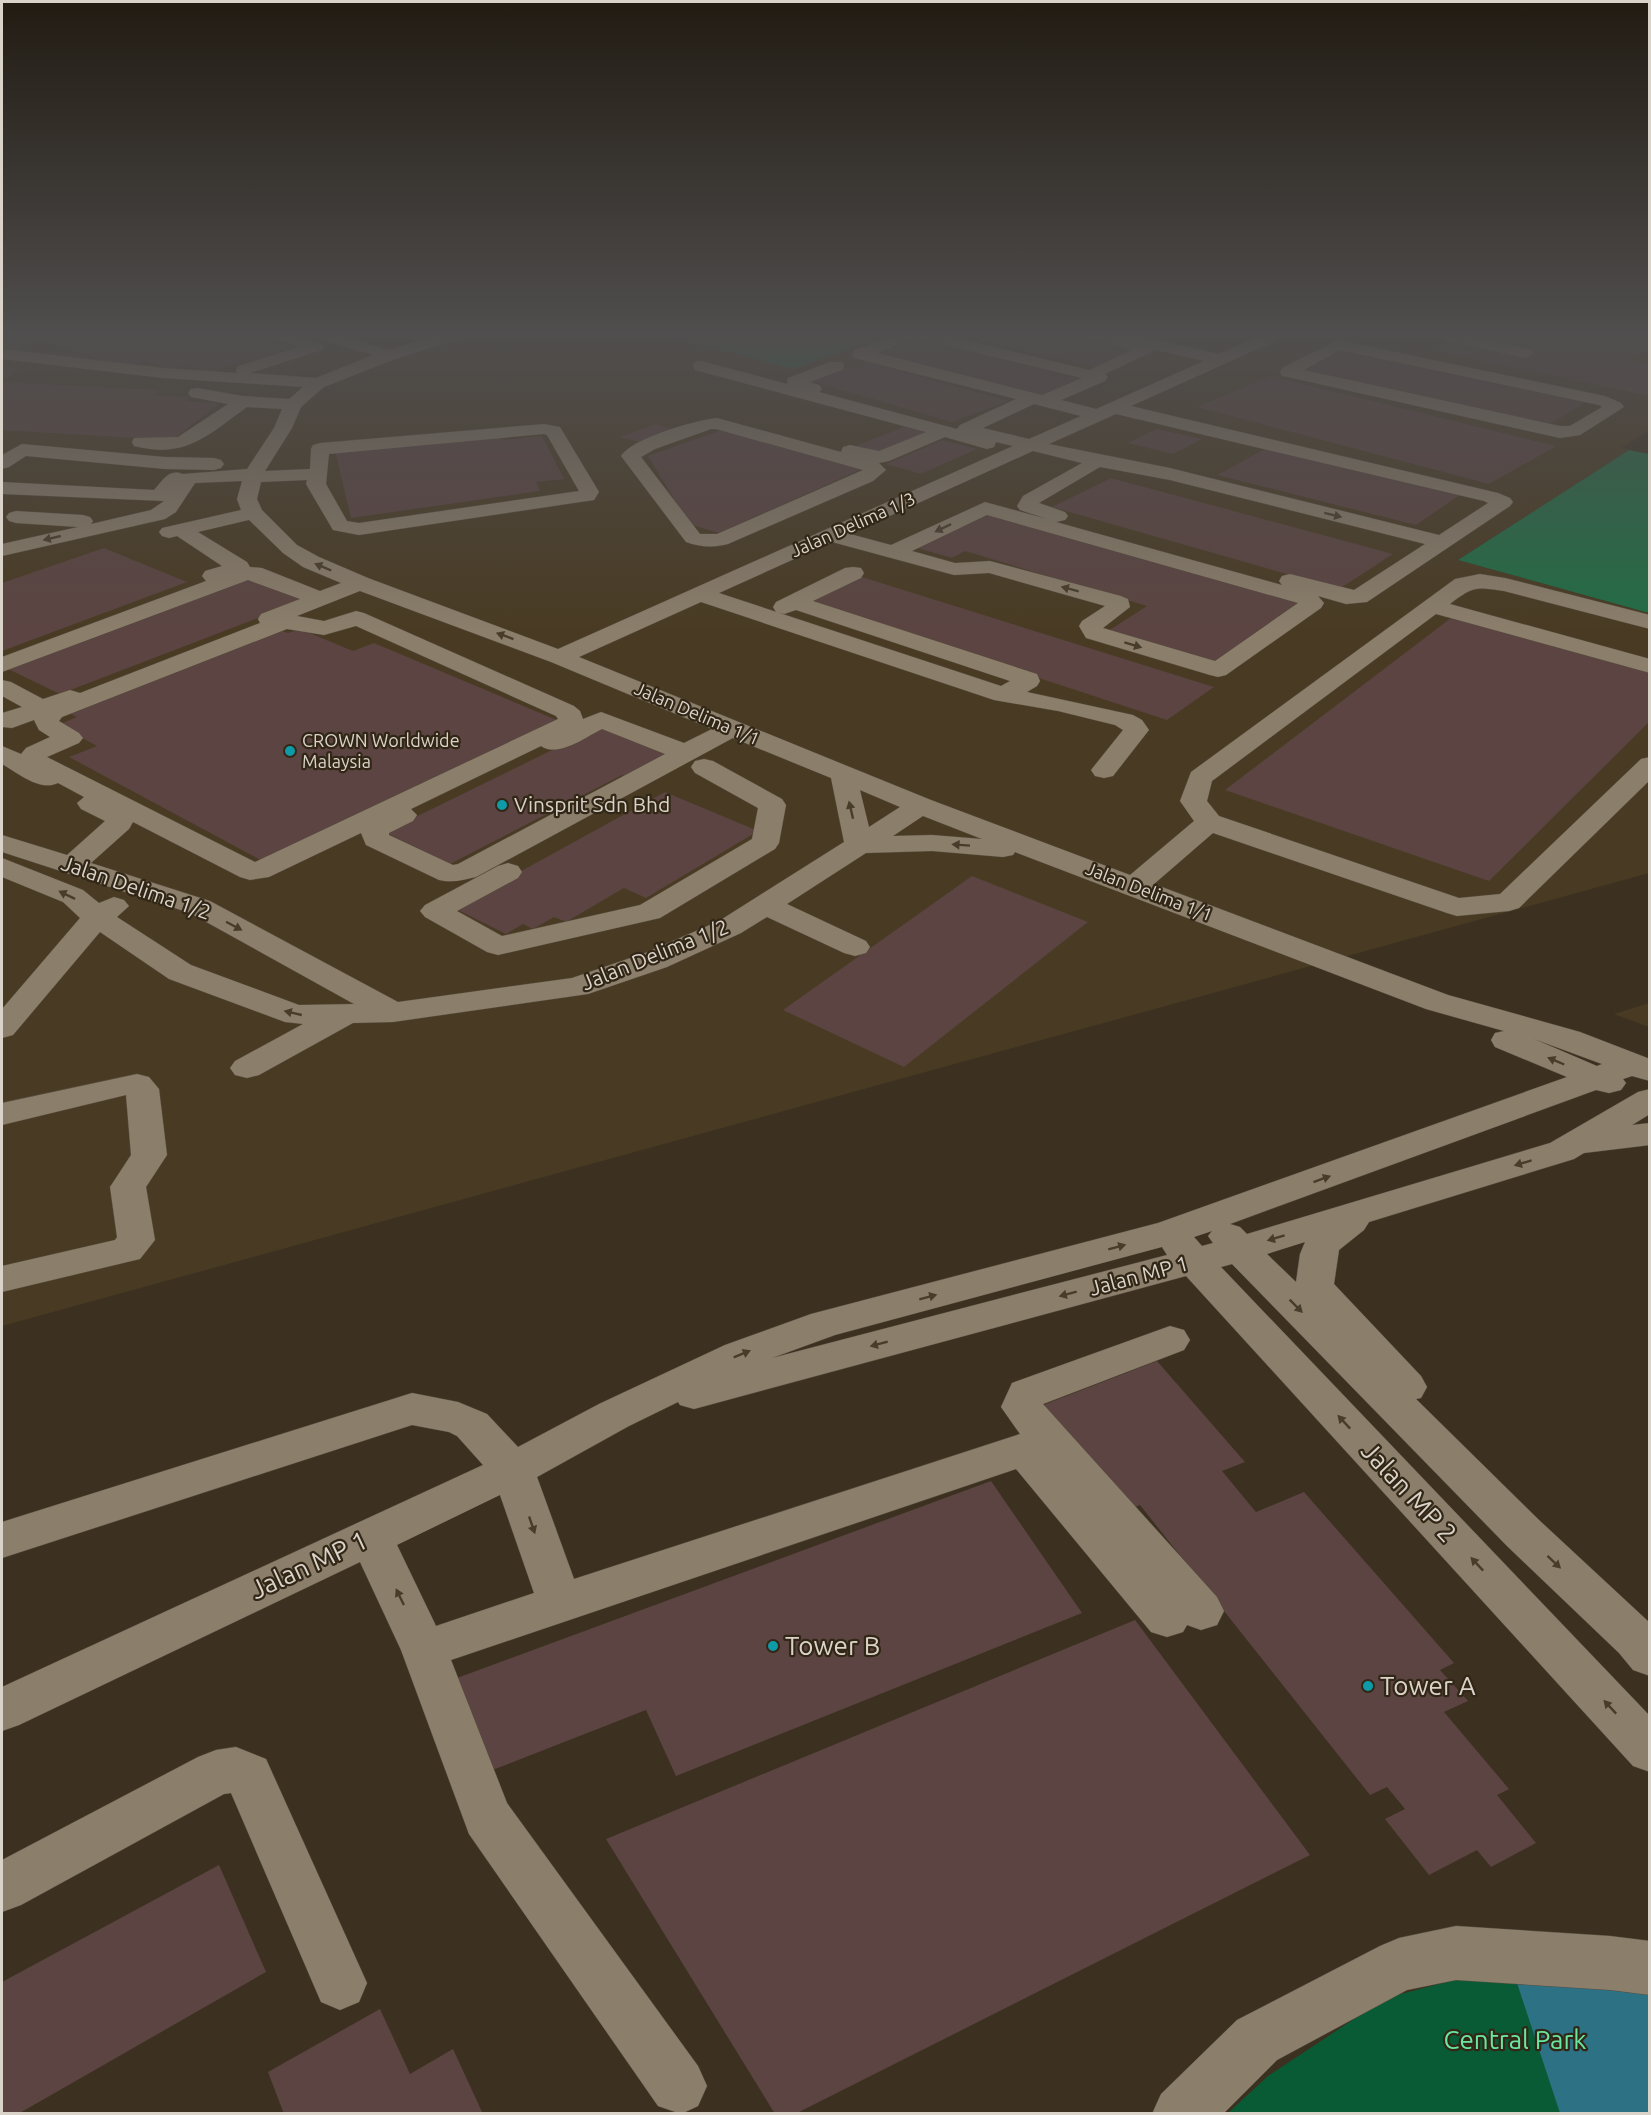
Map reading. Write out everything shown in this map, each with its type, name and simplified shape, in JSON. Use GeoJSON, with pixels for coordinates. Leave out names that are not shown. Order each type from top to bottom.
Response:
{"type":"FeatureCollection","features":[{"type":"Feature","properties":{"kind":"street"},"geometry":{"type":"LineString","coordinates":[[13,434],[165,444],[181,443],[199,433]]}},
{"type":"Feature","properties":{"kind":"street"},"geometry":{"type":"LineString","coordinates":[[91,551],[253,513],[247,499],[254,475],[280,433]]}},
{"type":"Feature","properties":{"kind":"street"},"geometry":{"type":"LineString","coordinates":[[503,433],[320,449],[318,479],[340,526],[359,529],[587,496],[589,492],[556,433]]}},
{"type":"Feature","properties":{"kind":"street"},"geometry":{"type":"LineString","coordinates":[[683,433],[648,445],[630,456],[693,538],[704,541],[720,540],[866,477],[876,470],[873,466],[752,433]]}},
{"type":"Feature","properties":{"kind":"street"},"geometry":{"type":"LineString","coordinates":[[787,433],[870,457],[882,457],[940,433]]}},
{"type":"Feature","properties":{"kind":"street"},"geometry":{"type":"LineString","coordinates":[[838,447],[873,433]]}},
{"type":"Feature","properties":{"kind":"street"},"geometry":{"type":"LineString","coordinates":[[952,433],[1170,474],[1442,542]]}},
{"type":"Feature","properties":{"kind":"street"},"geometry":{"type":"LineString","coordinates":[[977,433],[1024,448],[1423,554]]}},
{"type":"Feature","properties":{"kind":"street","name":"Jalan Delima 1/3"},"geometry":{"type":"LineString","coordinates":[[559,657],[1058,433]]}},
{"type":"Feature","properties":{"kind":"street"},"geometry":{"type":"LineString","coordinates":[[1091,466],[1030,500],[1027,506],[1346,597],[1359,597],[1503,502],[1491,497],[1204,433]]}},
{"type":"Feature","properties":{"kind":"street"},"geometry":{"type":"LineString","coordinates":[[6,472],[44,452],[188,464],[254,475],[318,479]]}},
{"type":"Feature","properties":{"kind":"street"},"geometry":{"type":"LineString","coordinates":[[2,488],[159,496],[188,464]]}},
{"type":"Feature","properties":{"kind":"street"},"geometry":{"type":"LineString","coordinates":[[6,472],[174,479]]}},
{"type":"Feature","properties":{"kind":"street"},"geometry":{"type":"LineString","coordinates":[[2,550],[158,515],[169,508],[189,478],[254,475]]}},
{"type":"Feature","properties":{"kind":"street"},"geometry":{"type":"LineString","coordinates":[[866,477],[923,494]]}},
{"type":"Feature","properties":{"kind":"street"},"geometry":{"type":"LineString","coordinates":[[2,497],[19,501],[169,508]]}},
{"type":"Feature","properties":{"kind":"street"},"geometry":{"type":"LineString","coordinates":[[829,536],[954,569],[990,567],[1120,604],[1119,607],[1090,626],[1094,633],[1218,670],[1313,603],[1308,599],[985,508],[893,552]]}},
{"type":"Feature","properties":{"kind":"street","name":"Jalan Delima 1/1"},"geometry":{"type":"LineString","coordinates":[[253,513],[290,549],[360,583],[559,657],[921,806],[1437,1002],[1568,1039],[1640,1068]]}},
{"type":"Feature","properties":{"kind":"street"},"geometry":{"type":"LineString","coordinates":[[16,517],[118,523]]}},
{"type":"Feature","properties":{"kind":"street"},"geometry":{"type":"LineString","coordinates":[[2,656],[239,567],[180,529]]}},
{"type":"Feature","properties":{"kind":"street"},"geometry":{"type":"LineString","coordinates":[[829,536],[1098,619]]}},
{"type":"Feature","properties":{"kind":"street"},"geometry":{"type":"LineString","coordinates":[[2,665],[244,574],[254,573],[320,598]]}},
{"type":"Feature","properties":{"kind":"street"},"geometry":{"type":"LineString","coordinates":[[764,617],[853,573]]}},
{"type":"Feature","properties":{"kind":"street"},"geometry":{"type":"LineString","coordinates":[[1650,622],[1480,580],[1463,584],[1200,778],[1193,801],[1209,822],[1457,906],[1509,902],[1650,765]]}},
{"type":"Feature","properties":{"kind":"street"},"geometry":{"type":"LineString","coordinates":[[2,720],[12,720],[360,583]]}},
{"type":"Feature","properties":{"kind":"street"},"geometry":{"type":"LineString","coordinates":[[700,594],[830,639],[1003,694],[1124,720],[1133,725],[1136,730],[1104,770]]}},
{"type":"Feature","properties":{"kind":"street"},"geometry":{"type":"LineString","coordinates":[[356,618],[565,711],[571,716],[570,723],[259,871],[250,871],[31,759],[35,753],[70,738],[48,725],[45,717],[53,712],[290,620],[320,628],[331,627],[405,600]]}},
{"type":"Feature","properties":{"kind":"street"},"geometry":{"type":"LineString","coordinates":[[794,602],[1028,679],[1003,694]]}},
{"type":"Feature","properties":{"kind":"street"},"geometry":{"type":"LineString","coordinates":[[1432,606],[1650,666]]}},
{"type":"Feature","properties":{"kind":"street"},"geometry":{"type":"LineString","coordinates":[[631,686],[619,657],[622,637],[639,621]]}},
{"type":"Feature","properties":{"kind":"street"},"geometry":{"type":"LineString","coordinates":[[830,639],[860,623]]}},
{"type":"Feature","properties":{"kind":"street"},"geometry":{"type":"LineString","coordinates":[[2,687],[42,708]]}},
{"type":"Feature","properties":{"kind":"street"},"geometry":{"type":"LineString","coordinates":[[732,728],[695,760],[435,911],[498,946],[650,912],[765,843],[772,805],[695,760],[601,720],[374,829],[376,839],[449,874],[466,871],[695,760],[758,739]]}},
{"type":"Feature","properties":{"kind":"street"},"geometry":{"type":"LineString","coordinates":[[2,754],[118,817],[119,823],[72,866]]}},
{"type":"Feature","properties":{"kind":"street"},"geometry":{"type":"LineString","coordinates":[[843,774],[859,845],[932,843],[969,845],[1081,866]]}},
{"type":"Feature","properties":{"kind":"street","name":"Jalan Delima 1/2"},"geometry":{"type":"LineString","coordinates":[[2,867],[73,896],[97,917],[180,972],[296,1015],[577,987],[656,960],[730,927],[921,806]]}},
{"type":"Feature","properties":{"kind":"street"},"geometry":{"type":"LineString","coordinates":[[1136,886],[1209,822]]}},
{"type":"Feature","properties":{"kind":"street","name":"Jalan Delima 1/2"},"geometry":{"type":"LineString","coordinates":[[2,843],[200,907],[371,1009]]}},
{"type":"Feature","properties":{"kind":"street"},"geometry":{"type":"LineString","coordinates":[[2,1029],[97,917],[144,889]]}},
{"type":"Feature","properties":{"kind":"street"},"geometry":{"type":"LineString","coordinates":[[766,905],[855,947]]}},
{"type":"Feature","properties":{"kind":"street","name":"Jalan Delima 1/1"},"geometry":{"type":"LineString","coordinates":[[1437,1002],[1497,1036],[1650,1099]]}},
{"type":"Feature","properties":{"kind":"street"},"geometry":{"type":"LineString","coordinates":[[247,1068],[371,1009]]}},
{"type":"Feature","properties":{"kind":"street"},"geometry":{"type":"LineString","coordinates":[[1497,1036],[1517,1053],[1527,1069],[1536,1102]]}},
{"type":"Feature","properties":{"kind":"street","name":"Jalan MP 1"},"geometry":{"type":"LineString","coordinates":[[1181,1247],[1212,1219],[1597,1078],[1640,1068]]}},
{"type":"Feature","properties":{"kind":"street"},"geometry":{"type":"LineString","coordinates":[[2,1114],[137,1084],[142,1089],[149,1155],[128,1187],[136,1240],[127,1250],[2,1279]]}},
{"type":"Feature","properties":{"kind":"street","name":"Jalan MP 1"},"geometry":{"type":"LineString","coordinates":[[2,1710],[513,1470],[614,1415],[1181,1247],[1239,1249],[1562,1152],[1650,1099]]}},
{"type":"Feature","properties":{"kind":"street"},"geometry":{"type":"LineString","coordinates":[[1562,1152],[1607,1138],[1650,1134]]}},
{"type":"Feature","properties":{"kind":"street"},"geometry":{"type":"LineString","coordinates":[[1365,1211],[1324,1239],[1319,1248],[1315,1287],[1448,1431],[1523,1533]]}},
{"type":"Feature","properties":{"kind":"street"},"geometry":{"type":"LineString","coordinates":[[1212,1219],[1239,1249],[1523,1533],[1645,1642]]}},
{"type":"Feature","properties":{"kind":"street","name":"Jalan MP 2"},"geometry":{"type":"LineString","coordinates":[[1181,1247],[1650,1750]]}},
{"type":"Feature","properties":{"kind":"street"},"geometry":{"type":"LineString","coordinates":[[1170,1340],[1026,1394],[1022,1407],[1037,1445],[1184,1615]]}},
{"type":"Feature","properties":{"kind":"street"},"geometry":{"type":"LineString","coordinates":[[2,1540],[412,1409],[458,1418],[472,1425],[513,1470],[560,1603]]}},
{"type":"Feature","properties":{"kind":"street"},"geometry":{"type":"LineString","coordinates":[[424,1650],[1037,1445]]}},
{"type":"Feature","properties":{"kind":"street"},"geometry":{"type":"LineString","coordinates":[[371,1537],[424,1650],[487,1817],[678,2086]]}},
{"type":"Feature","properties":{"kind":"street"},"geometry":{"type":"LineString","coordinates":[[2,1887],[216,1773],[236,1770],[248,1775],[340,1983]]}},
{"type":"Feature","properties":{"kind":"street"},"geometry":{"type":"LineString","coordinates":[[1181,2114],[1257,2040],[1399,1965],[1456,1953],[1610,1963],[1650,1968]]}},
{"type":"Feature","properties":{"kind":"shaded area"},"geometry":{"type":"Polygon","coordinates":[[[2,433],[1645,433],[1622,447],[1629,450],[1458,560],[1649,613],[1649,873],[2,1326],[2,433]]]}},
{"type":"Feature","properties":{"kind":"shaded area"},"geometry":{"type":"Polygon","coordinates":[[[1649,1003],[1649,1027],[1614,1014],[1649,1003]]]}},
{"type":"Feature","properties":{"kind":"green space"},"geometry":{"type":"Polygon","coordinates":[[[1629,450],[1649,454],[1649,613],[1458,560],[1629,450]]]}},
{"type":"Feature","properties":{"kind":"green space","name":"Central Park"},"geometry":{"type":"Polygon","coordinates":[[[1511,1965],[1649,2113],[1227,2114],[1268,2076],[1386,1998],[1511,1965]]]}},
{"type":"Feature","properties":{"kind":"water"},"geometry":{"type":"Polygon","coordinates":[[[1511,1965],[1649,1974],[1649,2113],[1560,2113],[1511,1965]]]}},
{"type":"Feature","properties":{"kind":"building"},"geometry":{"type":"Polygon","coordinates":[[[48,433],[181,433],[172,440],[48,433]]]}},
{"type":"Feature","properties":{"kind":"building"},"geometry":{"type":"Polygon","coordinates":[[[632,433],[666,433],[640,442],[620,437],[632,433]]]}},
{"type":"Feature","properties":{"kind":"building"},"geometry":{"type":"Polygon","coordinates":[[[714,433],[732,433],[862,469],[719,533],[689,524],[648,456],[714,433]]]}},
{"type":"Feature","properties":{"kind":"building"},"geometry":{"type":"Polygon","coordinates":[[[889,433],[930,433],[875,455],[851,448],[889,433]]]}},
{"type":"Feature","properties":{"kind":"building"},"geometry":{"type":"Polygon","coordinates":[[[1149,433],[1174,433],[1202,439],[1173,454],[1128,443],[1149,433]]]}},
{"type":"Feature","properties":{"kind":"building"},"geometry":{"type":"Polygon","coordinates":[[[1294,433],[1502,433],[1556,446],[1489,484],[1294,433]]]}},
{"type":"Feature","properties":{"kind":"building"},"geometry":{"type":"Polygon","coordinates":[[[501,435],[504,440],[542,436],[564,479],[536,482],[540,491],[351,518],[335,451],[501,435]]]}},
{"type":"Feature","properties":{"kind":"building"},"geometry":{"type":"Polygon","coordinates":[[[942,440],[977,449],[921,474],[886,464],[942,440]]]}},
{"type":"Feature","properties":{"kind":"building"},"geometry":{"type":"Polygon","coordinates":[[[1267,448],[1461,494],[1416,525],[1217,475],[1267,448]]]}},
{"type":"Feature","properties":{"kind":"building"},"geometry":{"type":"Polygon","coordinates":[[[1111,478],[1393,554],[1339,589],[1052,507],[1111,478]]]}},
{"type":"Feature","properties":{"kind":"building"},"geometry":{"type":"Polygon","coordinates":[[[990,514],[1301,602],[1214,662],[1108,631],[1147,606],[965,551],[952,558],[917,548],[990,514]]]}},
{"type":"Feature","properties":{"kind":"building"},"geometry":{"type":"Polygon","coordinates":[[[104,548],[187,582],[2,651],[2,583],[104,548]]]}},
{"type":"Feature","properties":{"kind":"building"},"geometry":{"type":"Polygon","coordinates":[[[248,577],[305,600],[60,694],[6,668],[248,577]]]}},
{"type":"Feature","properties":{"kind":"building"},"geometry":{"type":"Polygon","coordinates":[[[862,577],[1214,687],[1167,720],[810,603],[862,577]]]}},
{"type":"Feature","properties":{"kind":"building"},"geometry":{"type":"Polygon","coordinates":[[[1451,618],[1650,672],[1650,721],[1489,881],[1225,790],[1451,618]]]}},
{"type":"Feature","properties":{"kind":"building","name":"CROWN Worldwide Malaysia"},"geometry":{"type":"Polygon","coordinates":[[[276,629],[288,633],[300,629],[353,651],[374,643],[559,721],[266,863],[69,757],[97,746],[58,725],[77,717],[65,711],[276,629]]]}},
{"type":"Feature","properties":{"kind":"building","name":"Vinsprit Sdn Bhd"},"geometry":{"type":"Polygon","coordinates":[[[599,727],[671,757],[630,778],[622,775],[450,864],[385,832],[599,727]]]}},
{"type":"Feature","properties":{"kind":"building"},"geometry":{"type":"Polygon","coordinates":[[[665,792],[758,831],[646,898],[624,888],[566,922],[554,917],[533,929],[523,924],[506,934],[454,908],[665,792]]]}},
{"type":"Feature","properties":{"kind":"building"},"geometry":{"type":"Polygon","coordinates":[[[972,876],[1088,922],[904,1067],[783,1010],[972,876]]]}},
{"type":"Feature","properties":{"kind":"building","name":"Tower A"},"geometry":{"type":"Polygon","coordinates":[[[1157,1361],[1245,1462],[1222,1471],[1256,1512],[1304,1492],[1454,1663],[1440,1670],[1468,1701],[1444,1712],[1509,1789],[1497,1795],[1536,1843],[1491,1867],[1477,1850],[1429,1875],[1385,1819],[1405,1809],[1387,1787],[1370,1795],[1140,1505],[1125,1511],[1043,1405],[1157,1361]]]}},
{"type":"Feature","properties":{"kind":"building","name":"Tower B"},"geometry":{"type":"Polygon","coordinates":[[[991,1481],[1082,1613],[676,1776],[646,1710],[490,1771],[457,1678],[991,1481]]]}},
{"type":"Feature","properties":{"kind":"building"},"geometry":{"type":"Polygon","coordinates":[[[1135,1620],[1310,1855],[795,2114],[775,2114],[606,1839],[1135,1620]]]}},
{"type":"Feature","properties":{"kind":"building"},"geometry":{"type":"Polygon","coordinates":[[[219,1865],[266,1972],[18,2114],[2,2114],[2,1982],[219,1865]]]}},
{"type":"Feature","properties":{"kind":"building"},"geometry":{"type":"Polygon","coordinates":[[[380,2009],[410,2074],[453,2049],[483,2114],[284,2114],[268,2072],[380,2009]]]}},
{"type":"Feature","properties":{"kind":"place","name":"CROWN Worldwide Malaysia"},"geometry":{"type":"Point","coordinates":[290,751]}},
{"type":"Feature","properties":{"kind":"place","name":"Vinsprit Sdn Bhd"},"geometry":{"type":"Point","coordinates":[502,805]}},
{"type":"Feature","properties":{"kind":"place","name":"Tower B"},"geometry":{"type":"Point","coordinates":[773,1646]}},
{"type":"Feature","properties":{"kind":"place","name":"Tower A"},"geometry":{"type":"Point","coordinates":[1368,1686]}}]}
